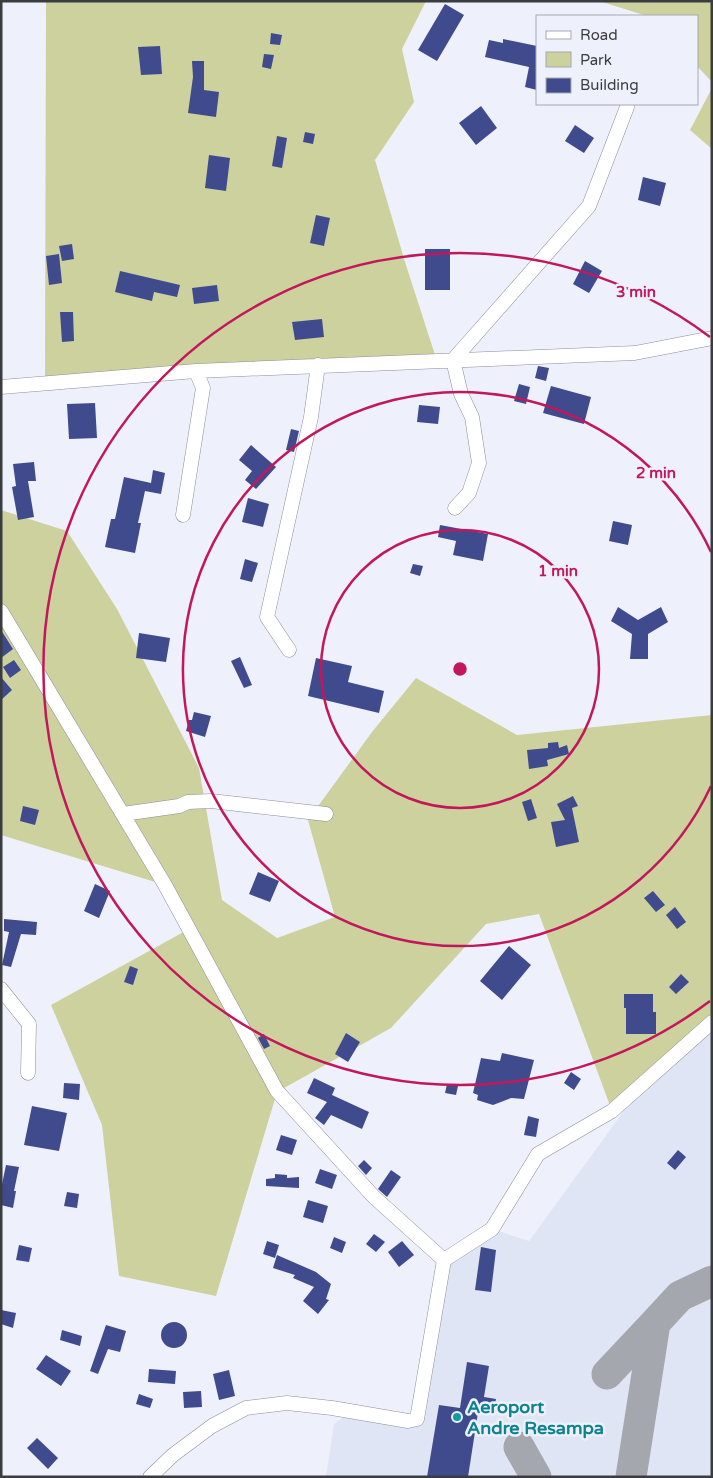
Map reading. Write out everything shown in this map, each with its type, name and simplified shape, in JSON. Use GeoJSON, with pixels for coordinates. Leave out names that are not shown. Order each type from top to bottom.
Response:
{"type":"FeatureCollection","features":[{"type":"Feature","properties":{"kind":"street"},"geometry":{"type":"LineString","coordinates":[[452,360],[589,206],[627,107]]}},
{"type":"Feature","properties":{"kind":"street"},"geometry":{"type":"LineString","coordinates":[[1,387],[196,371],[635,353],[712,338]]}},
{"type":"Feature","properties":{"kind":"street"},"geometry":{"type":"LineString","coordinates":[[452,360],[461,394],[472,417],[479,463],[469,493],[455,508]]}},
{"type":"Feature","properties":{"kind":"street"},"geometry":{"type":"LineString","coordinates":[[289,650],[267,617],[311,416],[318,365]]}},
{"type":"Feature","properties":{"kind":"street"},"geometry":{"type":"LineString","coordinates":[[183,515],[203,388],[196,371]]}},
{"type":"Feature","properties":{"kind":"street"},"geometry":{"type":"LineString","coordinates":[[1,611],[165,885],[277,1092],[374,1197],[444,1260]]}},
{"type":"Feature","properties":{"kind":"street"},"geometry":{"type":"LineString","coordinates":[[123,814],[179,806],[188,802],[211,801],[326,814]]}},
{"type":"Feature","properties":{"kind":"street"},"geometry":{"type":"LineString","coordinates":[[1,989],[29,1024],[28,1073]]}},
{"type":"Feature","properties":{"kind":"street"},"geometry":{"type":"LineString","coordinates":[[150,1477],[173,1455],[212,1426],[246,1408],[287,1403],[332,1408],[408,1421],[417,1419],[444,1260],[492,1229],[538,1154],[612,1111],[712,1022]]}},
{"type":"Feature","properties":{"kind":"shaded area"},"geometry":{"type":"Polygon","coordinates":[[[712,1027],[712,1477],[326,1477],[334,1424],[348,1414],[417,1419],[444,1260],[492,1229],[529,1241],[648,1078],[712,1027]]]}},
{"type":"Feature","properties":{"kind":"green space"},"geometry":{"type":"Polygon","coordinates":[[[46,1],[426,1],[402,49],[414,102],[375,160],[437,361],[45,383],[46,1]]]}},
{"type":"Feature","properties":{"kind":"green space"},"geometry":{"type":"Polygon","coordinates":[[[599,1],[712,1],[712,82],[698,67],[698,15],[644,15],[599,1]]]}},
{"type":"Feature","properties":{"kind":"green space"},"geometry":{"type":"Polygon","coordinates":[[[712,88],[712,149],[690,130],[712,88]]]}},
{"type":"Feature","properties":{"kind":"green space"},"geometry":{"type":"Polygon","coordinates":[[[1,510],[67,531],[117,609],[199,768],[222,900],[277,938],[335,917],[308,820],[372,732],[416,678],[517,735],[712,715],[712,1022],[612,1111],[539,914],[486,924],[391,1028],[277,1092],[216,1296],[119,1276],[102,1125],[51,1005],[189,929],[165,885],[1,835],[1,510]]]}},
{"type":"Feature","properties":{"kind":"building"},"geometry":{"type":"Polygon","coordinates":[[[445,4],[464,15],[437,61],[418,50],[445,4]]]}},
{"type":"Feature","properties":{"kind":"building"},"geometry":{"type":"Polygon","coordinates":[[[271,33],[282,35],[280,45],[270,44],[271,33]]]}},
{"type":"Feature","properties":{"kind":"building"},"geometry":{"type":"Polygon","coordinates":[[[503,39],[536,46],[536,90],[525,87],[529,67],[485,57],[489,40],[503,43],[503,39]]]}},
{"type":"Feature","properties":{"kind":"building"},"geometry":{"type":"Polygon","coordinates":[[[160,46],[162,74],[141,75],[138,47],[160,46]]]}},
{"type":"Feature","properties":{"kind":"building"},"geometry":{"type":"Polygon","coordinates":[[[264,54],[274,55],[271,69],[262,67],[264,54]]]}},
{"type":"Feature","properties":{"kind":"building"},"geometry":{"type":"Polygon","coordinates":[[[192,61],[204,61],[204,90],[219,92],[216,117],[188,113],[193,77],[192,61]]]}},
{"type":"Feature","properties":{"kind":"building"},"geometry":{"type":"Polygon","coordinates":[[[481,106],[497,128],[476,145],[459,123],[481,106]]]}},
{"type":"Feature","properties":{"kind":"building"},"geometry":{"type":"Polygon","coordinates":[[[575,125],[594,138],[584,153],[565,141],[575,125]]]}},
{"type":"Feature","properties":{"kind":"building"},"geometry":{"type":"Polygon","coordinates":[[[305,132],[315,134],[313,144],[303,142],[305,132]]]}},
{"type":"Feature","properties":{"kind":"building"},"geometry":{"type":"Polygon","coordinates":[[[277,136],[287,138],[282,168],[272,166],[277,136]]]}},
{"type":"Feature","properties":{"kind":"building"},"geometry":{"type":"Polygon","coordinates":[[[209,155],[230,158],[226,191],[205,188],[209,155]]]}},
{"type":"Feature","properties":{"kind":"building"},"geometry":{"type":"Polygon","coordinates":[[[643,177],[666,183],[660,206],[638,200],[643,177]]]}},
{"type":"Feature","properties":{"kind":"building"},"geometry":{"type":"Polygon","coordinates":[[[316,215],[330,218],[324,246],[310,243],[316,215]]]}},
{"type":"Feature","properties":{"kind":"building"},"geometry":{"type":"Polygon","coordinates":[[[72,244],[74,259],[62,261],[59,246],[72,244]]]}},
{"type":"Feature","properties":{"kind":"building"},"geometry":{"type":"Polygon","coordinates":[[[425,249],[450,249],[450,290],[425,290],[425,249]]]}},
{"type":"Feature","properties":{"kind":"building"},"geometry":{"type":"Polygon","coordinates":[[[59,254],[62,283],[49,285],[46,256],[59,254]]]}},
{"type":"Feature","properties":{"kind":"building"},"geometry":{"type":"Polygon","coordinates":[[[585,261],[602,271],[589,293],[573,284],[585,261]]]}},
{"type":"Feature","properties":{"kind":"building"},"geometry":{"type":"Polygon","coordinates":[[[120,271],[180,285],[177,297],[154,292],[152,301],[115,292],[120,271]]]}},
{"type":"Feature","properties":{"kind":"building"},"geometry":{"type":"Polygon","coordinates":[[[217,285],[219,301],[194,304],[192,288],[217,285]]]}},
{"type":"Feature","properties":{"kind":"building"},"geometry":{"type":"Polygon","coordinates":[[[60,312],[73,312],[74,341],[62,342],[60,312]]]}},
{"type":"Feature","properties":{"kind":"building"},"geometry":{"type":"Polygon","coordinates":[[[322,319],[324,337],[295,340],[292,322],[322,319]]]}},
{"type":"Feature","properties":{"kind":"building"},"geometry":{"type":"Polygon","coordinates":[[[538,366],[549,368],[546,381],[535,378],[538,366]]]}},
{"type":"Feature","properties":{"kind":"building"},"geometry":{"type":"Polygon","coordinates":[[[519,384],[530,387],[526,404],[514,401],[519,384]]]}},
{"type":"Feature","properties":{"kind":"building"},"geometry":{"type":"Polygon","coordinates":[[[551,386],[591,397],[584,424],[543,413],[551,386]]]}},
{"type":"Feature","properties":{"kind":"building"},"geometry":{"type":"Polygon","coordinates":[[[95,403],[97,438],[69,439],[67,404],[95,403]]]}},
{"type":"Feature","properties":{"kind":"building"},"geometry":{"type":"Polygon","coordinates":[[[419,405],[440,407],[438,424],[417,422],[419,405]]]}},
{"type":"Feature","properties":{"kind":"building"},"geometry":{"type":"Polygon","coordinates":[[[291,429],[299,431],[294,452],[286,450],[291,429]]]}},
{"type":"Feature","properties":{"kind":"building"},"geometry":{"type":"Polygon","coordinates":[[[251,445],[276,467],[256,489],[245,480],[252,471],[239,460],[251,445]]]}},
{"type":"Feature","properties":{"kind":"building"},"geometry":{"type":"Polygon","coordinates":[[[34,462],[36,481],[28,481],[34,517],[18,520],[12,487],[16,486],[13,464],[34,462]]]}},
{"type":"Feature","properties":{"kind":"building"},"geometry":{"type":"Polygon","coordinates":[[[153,470],[165,473],[161,494],[145,491],[138,523],[141,523],[135,553],[105,547],[111,519],[115,519],[124,477],[151,483],[153,470]]]}},
{"type":"Feature","properties":{"kind":"building"},"geometry":{"type":"Polygon","coordinates":[[[248,498],[269,504],[263,527],[242,522],[248,498]]]}},
{"type":"Feature","properties":{"kind":"building"},"geometry":{"type":"Polygon","coordinates":[[[613,521],[632,525],[628,545],[609,541],[613,521]]]}},
{"type":"Feature","properties":{"kind":"building"},"geometry":{"type":"Polygon","coordinates":[[[440,525],[488,534],[483,561],[453,555],[456,541],[438,537],[440,525]]]}},
{"type":"Feature","properties":{"kind":"building"},"geometry":{"type":"Polygon","coordinates":[[[245,559],[258,563],[252,582],[240,579],[245,559]]]}},
{"type":"Feature","properties":{"kind":"building"},"geometry":{"type":"Polygon","coordinates":[[[413,564],[423,566],[420,576],[410,573],[413,564]]]}},
{"type":"Feature","properties":{"kind":"building"},"geometry":{"type":"Polygon","coordinates":[[[618,607],[638,620],[661,607],[668,622],[648,634],[648,659],[630,659],[632,634],[611,621],[618,607]]]}},
{"type":"Feature","properties":{"kind":"building"},"geometry":{"type":"Polygon","coordinates":[[[1,630],[13,649],[1,658],[1,630]]]}},
{"type":"Feature","properties":{"kind":"building"},"geometry":{"type":"Polygon","coordinates":[[[139,633],[170,638],[166,662],[136,658],[139,633]]]}},
{"type":"Feature","properties":{"kind":"building"},"geometry":{"type":"Polygon","coordinates":[[[240,657],[252,685],[244,688],[231,661],[240,657]]]}},
{"type":"Feature","properties":{"kind":"building"},"geometry":{"type":"Polygon","coordinates":[[[316,658],[352,666],[348,682],[384,691],[379,713],[308,696],[316,658]]]}},
{"type":"Feature","properties":{"kind":"building"},"geometry":{"type":"Polygon","coordinates":[[[14,660],[21,670],[10,678],[3,667],[14,660]]]}},
{"type":"Feature","properties":{"kind":"building"},"geometry":{"type":"Polygon","coordinates":[[[1,677],[12,690],[1,700],[1,677]]]}},
{"type":"Feature","properties":{"kind":"building"},"geometry":{"type":"Polygon","coordinates":[[[194,712],[211,716],[205,737],[186,731],[189,720],[192,720],[194,712]]]}},
{"type":"Feature","properties":{"kind":"building"},"geometry":{"type":"Polygon","coordinates":[[[558,742],[559,748],[567,745],[569,754],[547,760],[548,766],[529,769],[527,750],[548,748],[548,743],[558,742]]]}},
{"type":"Feature","properties":{"kind":"building"},"geometry":{"type":"Polygon","coordinates":[[[573,796],[578,806],[572,808],[579,842],[556,847],[551,822],[565,820],[557,804],[573,796]]]}},
{"type":"Feature","properties":{"kind":"building"},"geometry":{"type":"Polygon","coordinates":[[[531,799],[537,818],[528,821],[522,802],[531,799]]]}},
{"type":"Feature","properties":{"kind":"building"},"geometry":{"type":"Polygon","coordinates":[[[23,806],[39,810],[35,825],[20,821],[23,806]]]}},
{"type":"Feature","properties":{"kind":"building"},"geometry":{"type":"Polygon","coordinates":[[[258,872],[279,881],[270,902],[249,894],[258,872]]]}},
{"type":"Feature","properties":{"kind":"building"},"geometry":{"type":"Polygon","coordinates":[[[95,884],[110,891],[99,918],[84,911],[95,884]]]}},
{"type":"Feature","properties":{"kind":"building"},"geometry":{"type":"Polygon","coordinates":[[[653,891],[665,905],[656,912],[644,898],[653,891]]]}},
{"type":"Feature","properties":{"kind":"building"},"geometry":{"type":"Polygon","coordinates":[[[675,907],[686,922],[677,929],[666,915],[675,907]]]}},
{"type":"Feature","properties":{"kind":"building"},"geometry":{"type":"Polygon","coordinates":[[[4,919],[37,922],[36,935],[21,934],[11,967],[2,965],[9,932],[4,931],[4,919]]]}},
{"type":"Feature","properties":{"kind":"building"},"geometry":{"type":"Polygon","coordinates":[[[509,946],[531,965],[502,1000],[480,981],[509,946]]]}},
{"type":"Feature","properties":{"kind":"building"},"geometry":{"type":"Polygon","coordinates":[[[130,966],[138,969],[133,985],[124,982],[130,966]]]}},
{"type":"Feature","properties":{"kind":"building"},"geometry":{"type":"Polygon","coordinates":[[[681,974],[689,982],[676,994],[669,987],[681,974]]]}},
{"type":"Feature","properties":{"kind":"building"},"geometry":{"type":"Polygon","coordinates":[[[624,994],[653,994],[653,1012],[656,1012],[656,1034],[626,1034],[624,994]]]}},
{"type":"Feature","properties":{"kind":"building"},"geometry":{"type":"Polygon","coordinates":[[[346,1033],[360,1042],[348,1062],[335,1054],[346,1033]]]}},
{"type":"Feature","properties":{"kind":"building"},"geometry":{"type":"Polygon","coordinates":[[[264,1034],[270,1046],[264,1049],[258,1038],[264,1034]]]}},
{"type":"Feature","properties":{"kind":"building"},"geometry":{"type":"Polygon","coordinates":[[[502,1053],[534,1060],[524,1099],[511,1098],[493,1105],[477,1100],[478,1095],[473,1093],[481,1058],[500,1061],[502,1053]]]}},
{"type":"Feature","properties":{"kind":"building"},"geometry":{"type":"Polygon","coordinates":[[[571,1072],[581,1079],[574,1090],[564,1083],[571,1072]]]}},
{"type":"Feature","properties":{"kind":"building"},"geometry":{"type":"Polygon","coordinates":[[[314,1078],[335,1088],[332,1095],[369,1112],[362,1129],[331,1115],[324,1125],[315,1118],[327,1102],[307,1093],[314,1078]]]}},
{"type":"Feature","properties":{"kind":"building"},"geometry":{"type":"Polygon","coordinates":[[[64,1083],[80,1084],[79,1100],[63,1098],[64,1083]]]}},
{"type":"Feature","properties":{"kind":"building"},"geometry":{"type":"Polygon","coordinates":[[[447,1084],[458,1086],[456,1095],[445,1093],[447,1084]]]}},
{"type":"Feature","properties":{"kind":"building"},"geometry":{"type":"Polygon","coordinates":[[[32,1106],[67,1113],[59,1151],[24,1145],[32,1106]]]}},
{"type":"Feature","properties":{"kind":"building"},"geometry":{"type":"Polygon","coordinates":[[[528,1116],[539,1119],[536,1137],[524,1135],[528,1116]]]}},
{"type":"Feature","properties":{"kind":"building"},"geometry":{"type":"Polygon","coordinates":[[[281,1135],[297,1140],[292,1155],[276,1150],[281,1135]]]}},
{"type":"Feature","properties":{"kind":"building"},"geometry":{"type":"Polygon","coordinates":[[[678,1150],[686,1157],[675,1170],[667,1163],[678,1150]]]}},
{"type":"Feature","properties":{"kind":"building"},"geometry":{"type":"Polygon","coordinates":[[[364,1160],[372,1168],[366,1175],[358,1166],[364,1160]]]}},
{"type":"Feature","properties":{"kind":"building"},"geometry":{"type":"Polygon","coordinates":[[[6,1165],[19,1167],[13,1208],[1,1205],[1,1189],[6,1165]]]}},
{"type":"Feature","properties":{"kind":"building"},"geometry":{"type":"Polygon","coordinates":[[[320,1169],[337,1175],[332,1189],[315,1183],[320,1169]]]}},
{"type":"Feature","properties":{"kind":"building"},"geometry":{"type":"Polygon","coordinates":[[[391,1170],[401,1177],[387,1197],[378,1189],[391,1170]]]}},
{"type":"Feature","properties":{"kind":"building"},"geometry":{"type":"Polygon","coordinates":[[[275,1174],[287,1175],[287,1178],[299,1177],[299,1188],[266,1186],[266,1179],[275,1178],[275,1174]]]}},
{"type":"Feature","properties":{"kind":"building"},"geometry":{"type":"Polygon","coordinates":[[[67,1192],[79,1194],[77,1208],[64,1206],[67,1192]]]}},
{"type":"Feature","properties":{"kind":"building"},"geometry":{"type":"Polygon","coordinates":[[[308,1200],[328,1206],[323,1223],[303,1217],[308,1200]]]}},
{"type":"Feature","properties":{"kind":"building"},"geometry":{"type":"Polygon","coordinates":[[[374,1234],[385,1242],[376,1252],[366,1244],[374,1234]]]}},
{"type":"Feature","properties":{"kind":"building"},"geometry":{"type":"Polygon","coordinates":[[[334,1237],[346,1242],[342,1253],[330,1248],[334,1237]]]}},
{"type":"Feature","properties":{"kind":"building"},"geometry":{"type":"Polygon","coordinates":[[[267,1241],[279,1245],[275,1258],[263,1254],[267,1241]]]}},
{"type":"Feature","properties":{"kind":"building"},"geometry":{"type":"Polygon","coordinates":[[[402,1241],[414,1255],[399,1267],[388,1252],[402,1241]]]}},
{"type":"Feature","properties":{"kind":"building"},"geometry":{"type":"Polygon","coordinates":[[[19,1245],[32,1248],[29,1262],[16,1260],[19,1245]]]}},
{"type":"Feature","properties":{"kind":"building"},"geometry":{"type":"Polygon","coordinates":[[[481,1247],[496,1250],[491,1292],[475,1290],[481,1247]]]}},
{"type":"Feature","properties":{"kind":"building"},"geometry":{"type":"Polygon","coordinates":[[[277,1255],[316,1272],[331,1284],[326,1299],[329,1300],[318,1314],[303,1301],[314,1287],[293,1278],[295,1275],[273,1268],[277,1255]]]}},
{"type":"Feature","properties":{"kind":"building"},"geometry":{"type":"Polygon","coordinates":[[[1,1310],[16,1313],[13,1328],[1,1324],[1,1310]]]}},
{"type":"Feature","properties":{"kind":"building"},"geometry":{"type":"Polygon","coordinates":[[[174,1322],[183,1326],[187,1335],[183,1344],[174,1348],[165,1344],[161,1335],[165,1326],[174,1322]]]}},
{"type":"Feature","properties":{"kind":"building"},"geometry":{"type":"Polygon","coordinates":[[[106,1325],[126,1331],[120,1352],[108,1349],[98,1374],[90,1371],[106,1325]]]}},
{"type":"Feature","properties":{"kind":"building"},"geometry":{"type":"Polygon","coordinates":[[[62,1330],[82,1336],[80,1346],[60,1340],[62,1330]]]}},
{"type":"Feature","properties":{"kind":"building"},"geometry":{"type":"Polygon","coordinates":[[[46,1355],[71,1371],[61,1386],[36,1369],[46,1355]]]}},
{"type":"Feature","properties":{"kind":"building","name":"Aeroport Andre Resampa"},"geometry":{"type":"Polygon","coordinates":[[[467,1362],[489,1366],[484,1397],[496,1399],[494,1409],[479,1406],[468,1477],[427,1477],[439,1405],[460,1408],[467,1362]]]}},
{"type":"Feature","properties":{"kind":"building"},"geometry":{"type":"Polygon","coordinates":[[[149,1369],[176,1371],[175,1384],[148,1382],[149,1369]]]}},
{"type":"Feature","properties":{"kind":"building"},"geometry":{"type":"Polygon","coordinates":[[[229,1370],[235,1396],[219,1400],[213,1374],[229,1370]]]}},
{"type":"Feature","properties":{"kind":"building"},"geometry":{"type":"Polygon","coordinates":[[[201,1391],[202,1407],[184,1408],[183,1392],[201,1391]]]}},
{"type":"Feature","properties":{"kind":"building"},"geometry":{"type":"Polygon","coordinates":[[[139,1394],[153,1399],[150,1408],[136,1404],[139,1394]]]}},
{"type":"Feature","properties":{"kind":"building"},"geometry":{"type":"Polygon","coordinates":[[[37,1438],[58,1458],[48,1469],[27,1448],[37,1438]]]}},
{"type":"Feature","properties":{"kind":"taxiway"},"geometry":{"type":"LineString","coordinates":[[631,1477],[655,1323],[680,1296],[712,1281]]}},
{"type":"Feature","properties":{"kind":"taxiway"},"geometry":{"type":"LineString","coordinates":[[607,1374],[655,1323]]}},
{"type":"Feature","properties":{"kind":"taxiway"},"geometry":{"type":"LineString","coordinates":[[519,1447],[536,1477]]}},
{"type":"Feature","properties":{"kind":"place","name":"Aeroport Andre Resampa"},"geometry":{"type":"Point","coordinates":[457,1417]}}]}
